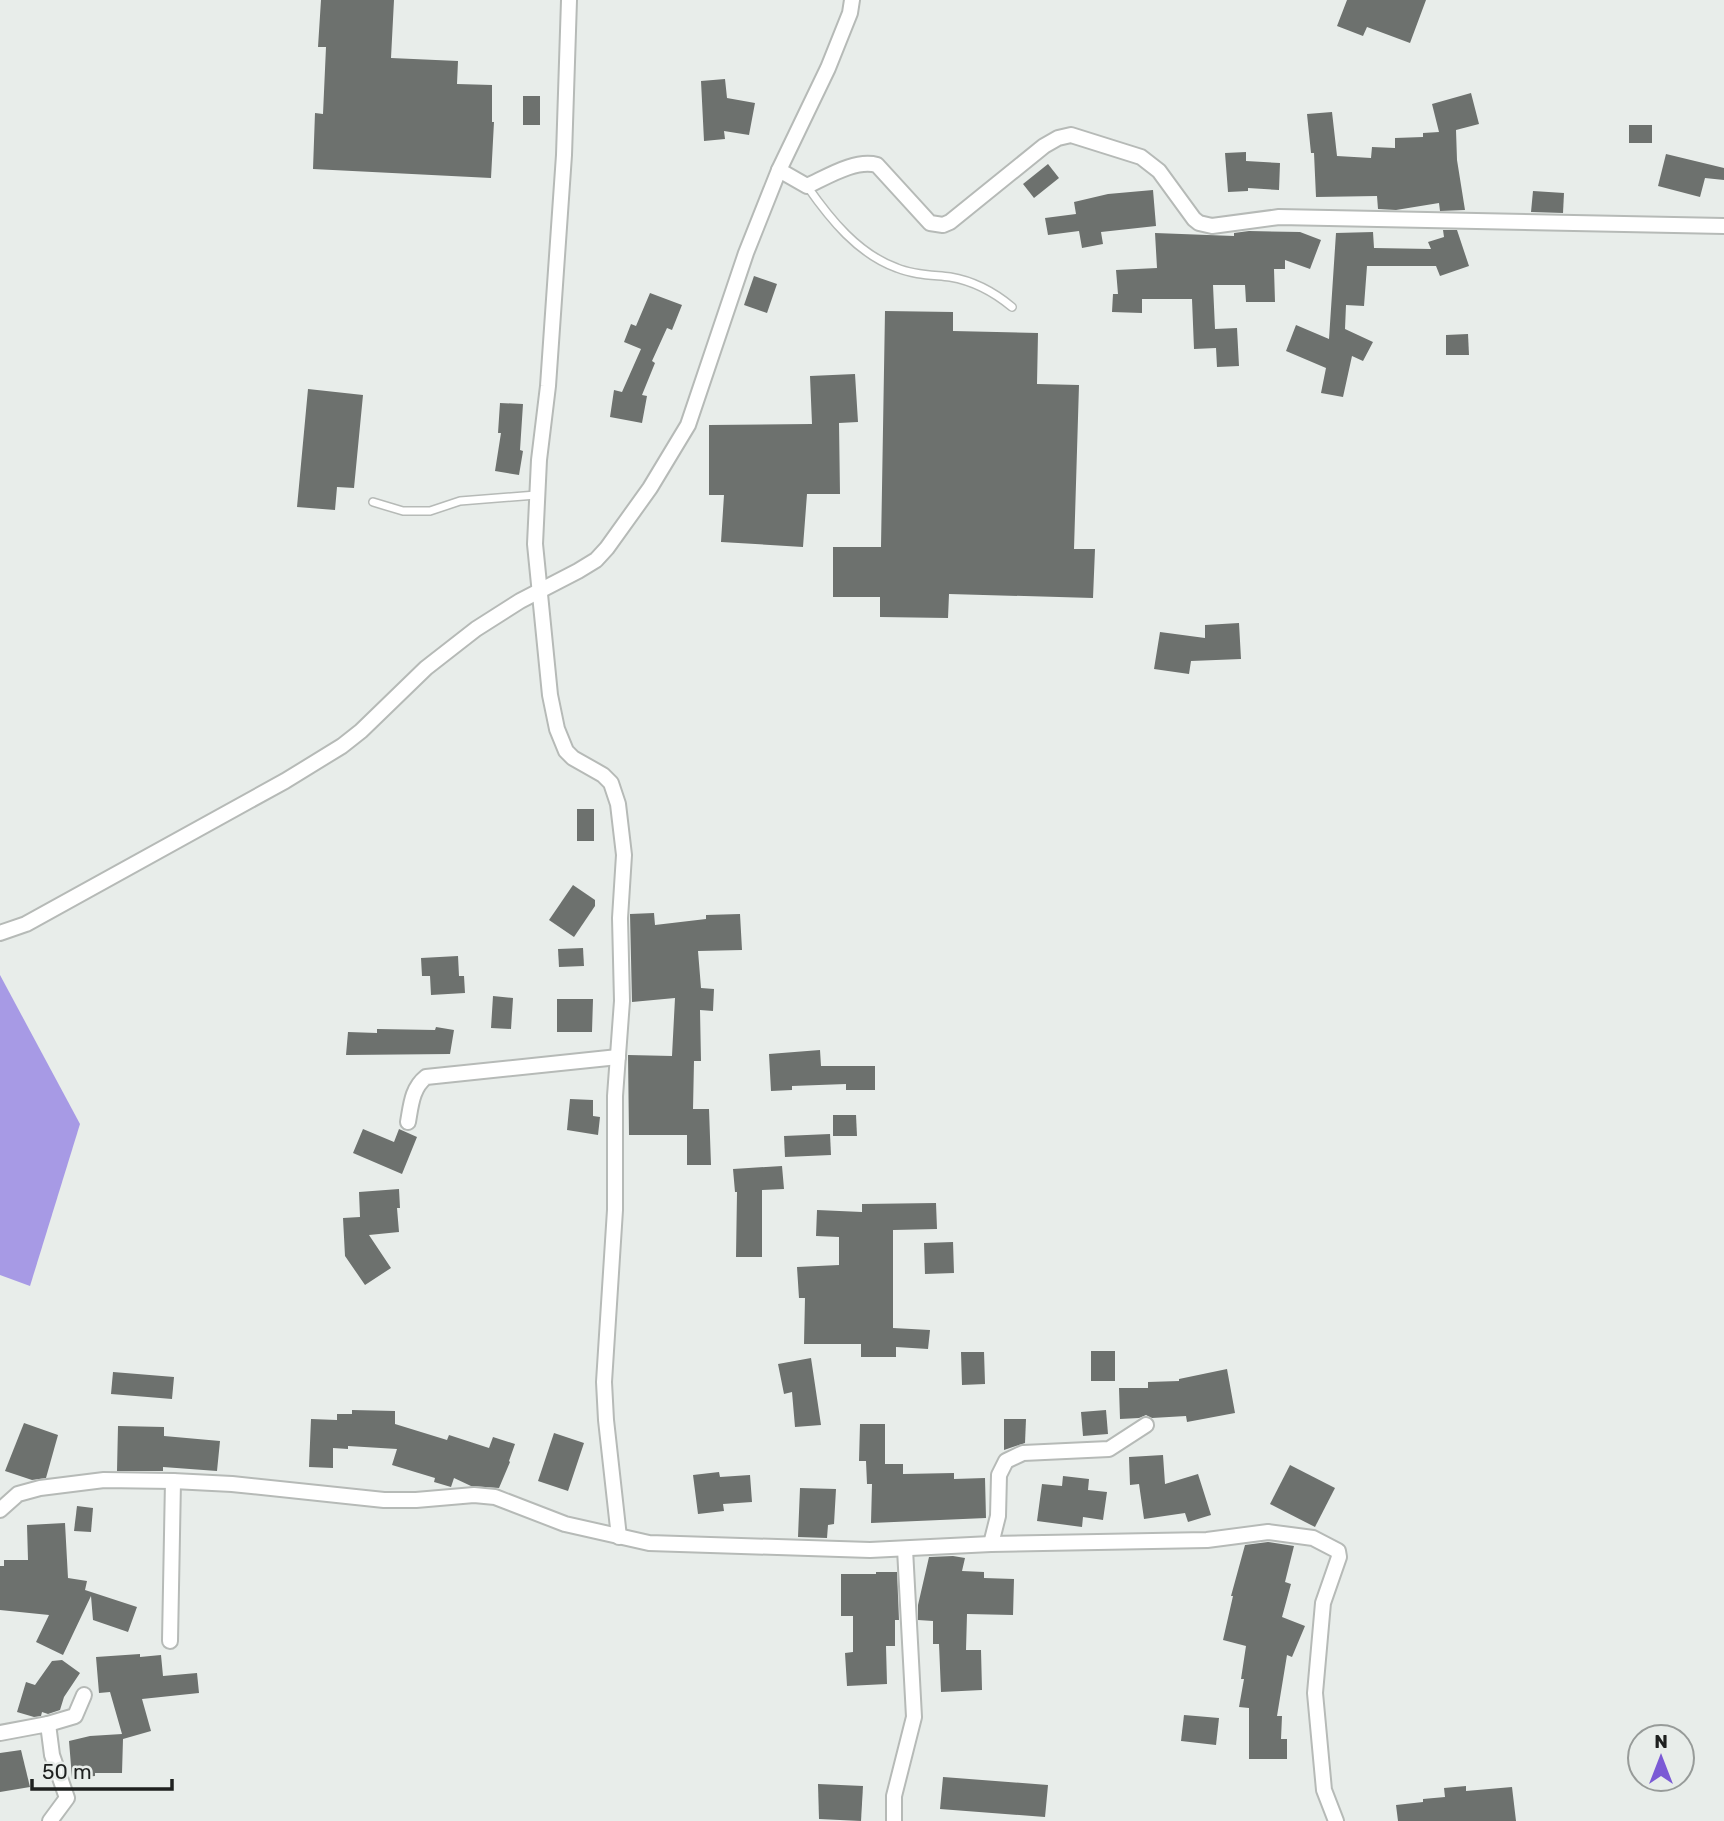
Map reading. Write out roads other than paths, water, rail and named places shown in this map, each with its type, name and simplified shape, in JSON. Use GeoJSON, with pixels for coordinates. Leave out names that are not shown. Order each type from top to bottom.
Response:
{"type":"FeatureCollection","features":[{"type":"Feature","properties":{"kind":"street"},"geometry":{"type":"LineString","coordinates":[[569,0],[563,168],[548,386],[536,495],[536,544],[550,695],[561,741],[573,758],[611,783],[618,804],[624,855],[621,918],[622,1001],[615,1096],[615,1209],[604,1382],[619,1537]]}},
{"type":"Feature","properties":{"kind":"street"},"geometry":{"type":"LineString","coordinates":[[0,933],[38,917],[285,781],[342,746],[442,655],[475,629],[539,590],[587,565],[607,548],[676,447],[696,407],[746,253],[779,170],[828,68],[850,13],[852,0]]}},
{"type":"Feature","properties":{"kind":"street"},"geometry":{"type":"LineString","coordinates":[[779,170],[807,186],[858,164],[868,162],[877,165],[930,223],[943,225],[979,200],[1044,146],[1058,138],[1072,135],[1147,160],[1159,171],[1194,219],[1212,226],[1279,217],[1724,226]]}},
{"type":"Feature","properties":{"kind":"street"},"geometry":{"type":"LineString","coordinates":[[408,1122],[418,1083],[426,1077],[618,1057]]}},
{"type":"Feature","properties":{"kind":"street"},"geometry":{"type":"LineString","coordinates":[[991,1544],[998,1516],[999,1475],[1006,1461],[1023,1453],[1109,1449],[1146,1425]]}},
{"type":"Feature","properties":{"kind":"street"},"geometry":{"type":"LineString","coordinates":[[0,1510],[18,1494],[40,1488],[104,1480],[173,1481],[384,1500],[474,1495],[495,1497],[565,1524],[649,1543],[905,1549],[991,1544],[1206,1540],[1268,1532],[1313,1538],[1338,1551],[1339,1557],[1323,1603],[1315,1693],[1324,1790],[1336,1821]]}},
{"type":"Feature","properties":{"kind":"street"},"geometry":{"type":"LineString","coordinates":[[170,1641],[173,1481]]}},
{"type":"Feature","properties":{"kind":"street"},"geometry":{"type":"LineString","coordinates":[[894,1821],[894,1796],[914,1717],[905,1549]]}},
{"type":"Feature","properties":{"kind":"street"},"geometry":{"type":"LineString","coordinates":[[0,1733],[75,1716],[84,1695]]}},
{"type":"Feature","properties":{"kind":"street"},"geometry":{"type":"LineString","coordinates":[[48,1724],[52,1755],[66,1798],[50,1821]]}},
{"type":"Feature","properties":{"kind":"lane"},"geometry":{"type":"LineString","coordinates":[[807,186],[828,215],[874,257],[898,269],[975,284],[997,295],[1012,307]]}},
{"type":"Feature","properties":{"kind":"lane"},"geometry":{"type":"LineString","coordinates":[[373,502],[403,511],[430,511],[460,501],[536,495]]}}]}
